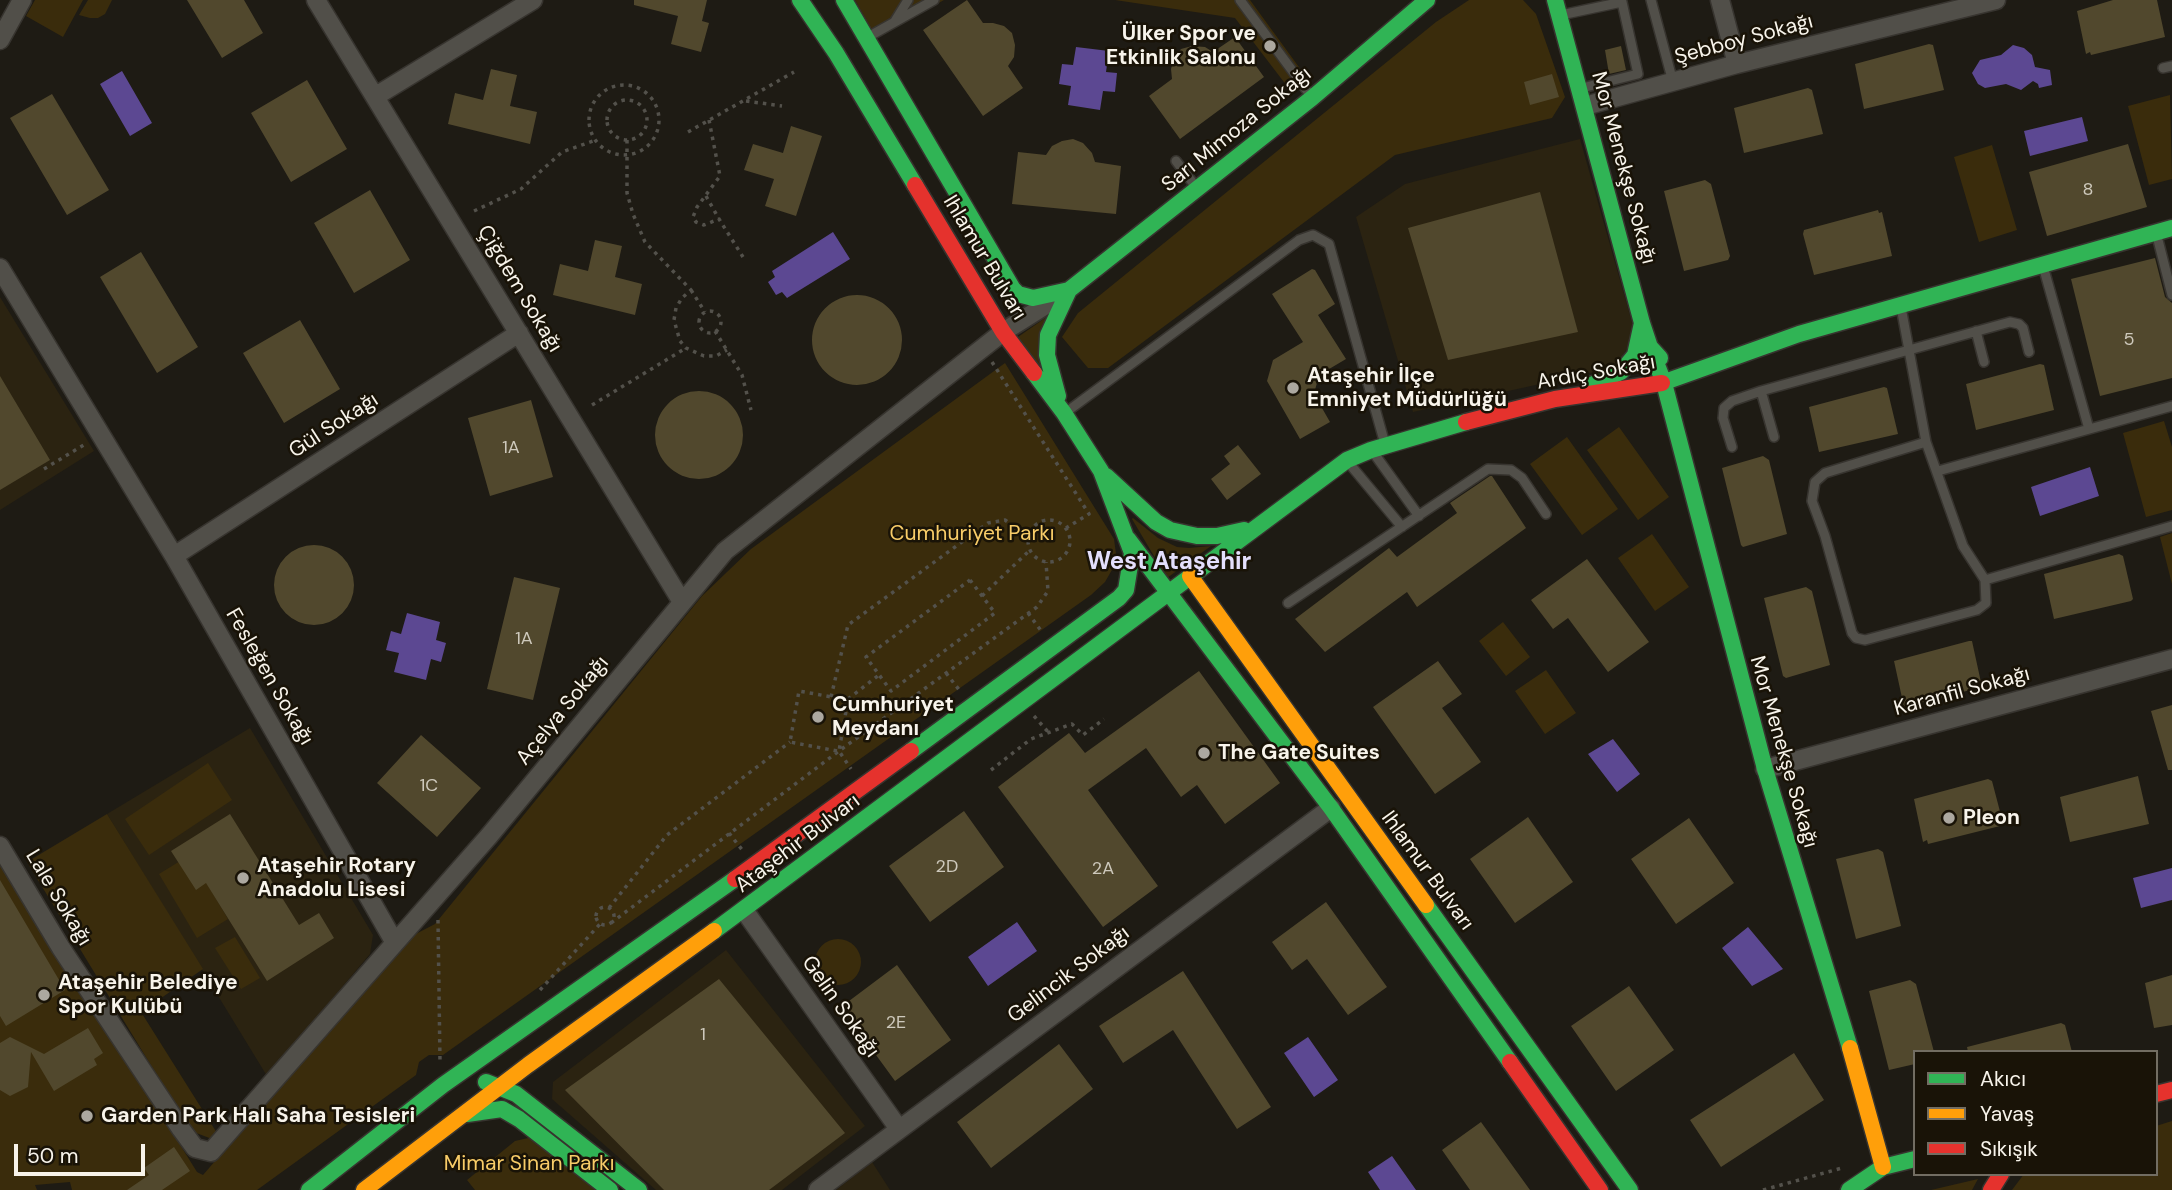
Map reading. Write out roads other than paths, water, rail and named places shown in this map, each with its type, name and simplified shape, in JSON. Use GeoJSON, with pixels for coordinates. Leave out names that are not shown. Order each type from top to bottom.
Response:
{"type":"FeatureCollection","features":[{"type":"Feature","properties":{"kind":"main road","name":"Ihlamur Bulvarı"},"geometry":{"type":"LineString","coordinates":[[800,0],[836,53],[1003,332],[1064,413],[1101,471],[1129,540],[1331,808],[1600,1190]]}},
{"type":"Feature","properties":{"kind":"main road","name":"Ihlamur Bulvarı"},"geometry":{"type":"LineString","coordinates":[[844,0],[1013,289],[1018,294],[1033,298],[1069,290]]}},
{"type":"Feature","properties":{"kind":"main road"},"geometry":{"type":"LineString","coordinates":[[1540,0],[1570,49]]}},
{"type":"Feature","properties":{"kind":"main road","name":"Sarı Mimoza Sokağı"},"geometry":{"type":"LineString","coordinates":[[1069,290],[1312,98],[1426,3]]}},
{"type":"Feature","properties":{"kind":"main road","name":"Mor Menekşe Sokağı"},"geometry":{"type":"LineString","coordinates":[[1558,8],[1642,323],[1664,383],[1765,769],[1851,1050],[1882,1162]]}},
{"type":"Feature","properties":{"kind":"main road","name":"Ardıç Sokağı"},"geometry":{"type":"LineString","coordinates":[[1101,471],[1156,522],[1170,530],[1197,536],[1217,536],[1253,528],[1347,460],[1378,448],[1563,397],[1664,383],[1800,334],[2164,230]]}},
{"type":"Feature","properties":{"kind":"main road"},"geometry":{"type":"LineString","coordinates":[[1064,413],[1047,355],[1048,335],[1069,290]]}},
{"type":"Feature","properties":{"kind":"main road"},"geometry":{"type":"LineString","coordinates":[[1563,397],[1621,372],[1635,355],[1642,323]]}},
{"type":"Feature","properties":{"kind":"main road"},"geometry":{"type":"LineString","coordinates":[[1650,347],[1669,363],[1701,369]]}},
{"type":"Feature","properties":{"kind":"main road","name":"Ataşehir Bulvarı"},"geometry":{"type":"LineString","coordinates":[[365,1190],[536,1059],[744,910],[1253,528]]}},
{"type":"Feature","properties":{"kind":"main road","name":"Ataşehir Bulvarı"},"geometry":{"type":"LineString","coordinates":[[309,1190],[446,1074],[510,1040],[755,866],[1119,598],[1126,590],[1130,570],[1132,553],[1129,540]]}},
{"type":"Feature","properties":{"kind":"main road","name":"Ihlamur Bulvarı"},"geometry":{"type":"LineString","coordinates":[[1190,576],[1630,1190]]}},
{"type":"Feature","properties":{"kind":"main road","name":"Gelincik Sokağı"},"geometry":{"type":"LineString","coordinates":[[1331,808],[1348,796]]}},
{"type":"Feature","properties":{"kind":"main road"},"geometry":{"type":"LineString","coordinates":[[510,1040],[495,1065],[499,1088],[505,1102],[519,1119]]}},
{"type":"Feature","properties":{"kind":"main road"},"geometry":{"type":"LineString","coordinates":[[534,1108],[536,1059]]}},
{"type":"Feature","properties":{"kind":"main road"},"geometry":{"type":"LineString","coordinates":[[446,1074],[470,1078],[516,1094],[639,1190]]}},
{"type":"Feature","properties":{"kind":"main road"},"geometry":{"type":"LineString","coordinates":[[463,1115],[502,1109],[519,1119],[610,1190]]}},
{"type":"Feature","properties":{"kind":"main road"},"geometry":{"type":"LineString","coordinates":[[1849,1190],[1882,1162],[1913,1159]]}},
{"type":"Feature","properties":{"kind":"street"},"geometry":{"type":"LineString","coordinates":[[0,40],[22,0]]}},
{"type":"Feature","properties":{"kind":"street","name":"Çiğdem Sokağı"},"geometry":{"type":"LineString","coordinates":[[316,0],[682,602]]}},
{"type":"Feature","properties":{"kind":"street"},"geometry":{"type":"LineString","coordinates":[[376,96],[533,0]]}},
{"type":"Feature","properties":{"kind":"street"},"geometry":{"type":"LineString","coordinates":[[1720,0],[1737,64]]}},
{"type":"Feature","properties":{"kind":"street","name":"Şebboy Sokağı"},"geometry":{"type":"LineString","coordinates":[[1583,97],[1673,82],[1970,3],[1996,0]]}},
{"type":"Feature","properties":{"kind":"street","name":"Fesleğen Sokağı"},"geometry":{"type":"LineString","coordinates":[[0,268],[174,556],[395,943]]}},
{"type":"Feature","properties":{"kind":"street","name":"Açelya Sokağı"},"geometry":{"type":"LineString","coordinates":[[195,1148],[211,1152],[489,836],[725,551],[1003,332],[1069,290]]}},
{"type":"Feature","properties":{"kind":"street","name":"Gül Sokağı"},"geometry":{"type":"LineString","coordinates":[[174,556],[519,333]]}},
{"type":"Feature","properties":{"kind":"street","name":"Karanfil Sokağı"},"geometry":{"type":"LineString","coordinates":[[1765,769],[2172,659]]}},
{"type":"Feature","properties":{"kind":"street","name":"Gelincik Sokağı"},"geometry":{"type":"LineString","coordinates":[[818,1190],[1331,808]]}},
{"type":"Feature","properties":{"kind":"street","name":"Lale Sokağı"},"geometry":{"type":"LineString","coordinates":[[0,846],[61,948],[195,1148]]}},
{"type":"Feature","properties":{"kind":"street","name":"Gelin Sokağı"},"geometry":{"type":"LineString","coordinates":[[744,910],[899,1129]]}},
{"type":"Feature","properties":{"kind":"lane"},"geometry":{"type":"LineString","coordinates":[[894,23],[908,0]]}},
{"type":"Feature","properties":{"kind":"lane"},"geometry":{"type":"LineString","coordinates":[[867,38],[934,0]]}},
{"type":"Feature","properties":{"kind":"lane"},"geometry":{"type":"LineString","coordinates":[[1240,0],[1312,98]]}},
{"type":"Feature","properties":{"kind":"lane"},"geometry":{"type":"LineString","coordinates":[[1651,0],[1673,82]]}},
{"type":"Feature","properties":{"kind":"lane"},"geometry":{"type":"LineString","coordinates":[[1558,8],[1622,2],[1638,74],[1583,97]]}},
{"type":"Feature","properties":{"kind":"lane"},"geometry":{"type":"LineString","coordinates":[[1176,161],[1198,188]]}},
{"type":"Feature","properties":{"kind":"lane"},"geometry":{"type":"LineString","coordinates":[[2164,230],[2172,295]]}},
{"type":"Feature","properties":{"kind":"lane"},"geometry":{"type":"LineString","coordinates":[[1064,413],[1298,240],[1313,235],[1329,244],[1378,448],[1419,516]]}},
{"type":"Feature","properties":{"kind":"lane"},"geometry":{"type":"LineString","coordinates":[[2043,264],[2089,429]]}},
{"type":"Feature","properties":{"kind":"lane"},"geometry":{"type":"LineString","coordinates":[[1900,305],[1926,442],[1963,546],[1985,580],[1986,603],[1977,610],[1864,640],[1856,638],[1852,633],[1825,536],[1812,501],[1815,482],[1825,473],[1926,442]]}},
{"type":"Feature","properties":{"kind":"lane"},"geometry":{"type":"LineString","coordinates":[[1732,447],[1723,418],[1724,408],[1732,401],[1762,391],[2010,322],[2023,328],[2029,352]]}},
{"type":"Feature","properties":{"kind":"lane"},"geometry":{"type":"LineString","coordinates":[[1976,331],[1984,362]]}},
{"type":"Feature","properties":{"kind":"lane"},"geometry":{"type":"LineString","coordinates":[[1762,391],[1774,437]]}},
{"type":"Feature","properties":{"kind":"lane"},"geometry":{"type":"LineString","coordinates":[[1938,471],[2172,406]]}},
{"type":"Feature","properties":{"kind":"lane"},"geometry":{"type":"LineString","coordinates":[[1347,460],[1402,527]]}},
{"type":"Feature","properties":{"kind":"lane"},"geometry":{"type":"LineString","coordinates":[[1288,603],[1488,469],[1511,470],[1522,478],[1546,514]]}},
{"type":"Feature","properties":{"kind":"lane"},"geometry":{"type":"LineString","coordinates":[[1985,580],[2172,526]]}},
{"type":"Feature","properties":{"kind":"place","name":"Ülker Spor ve Etkinlik Salonu"},"geometry":{"type":"Point","coordinates":[1270,46]}},
{"type":"Feature","properties":{"kind":"place","name":"Ataşehir İlçe Emniyet Müdürlüğü"},"geometry":{"type":"Point","coordinates":[1293,388]}},
{"type":"Feature","properties":{"kind":"place","name":"Cumhuriyet Meydanı"},"geometry":{"type":"Point","coordinates":[818,717]}},
{"type":"Feature","properties":{"kind":"place","name":"The Gate Suites"},"geometry":{"type":"Point","coordinates":[1204,753]}},
{"type":"Feature","properties":{"kind":"place","name":"Pleon"},"geometry":{"type":"Point","coordinates":[1949,818]}},
{"type":"Feature","properties":{"kind":"place","name":"Ataşehir Rotary Anadolu Lisesi"},"geometry":{"type":"Point","coordinates":[243,878]}},
{"type":"Feature","properties":{"kind":"place","name":"Ataşehir Belediye Spor Kulübü"},"geometry":{"type":"Point","coordinates":[44,995]}},
{"type":"Feature","properties":{"kind":"place","name":"Garden Park Halı Saha Tesisleri"},"geometry":{"type":"Point","coordinates":[87,1116]}},
{"type":"Feature","properties":{"kind":"district","name":"West Ataşehir"},"geometry":{"type":"Point","coordinates":[1169,563]}},
{"type":"Feature","properties":{"kind":"park label","name":"Cumhuriyet Parkı"},"geometry":{"type":"Point","coordinates":[972,534]}},
{"type":"Feature","properties":{"kind":"park label","name":"Mimar Sinan Parkı"},"geometry":{"type":"Point","coordinates":[529,1164]}}]}
